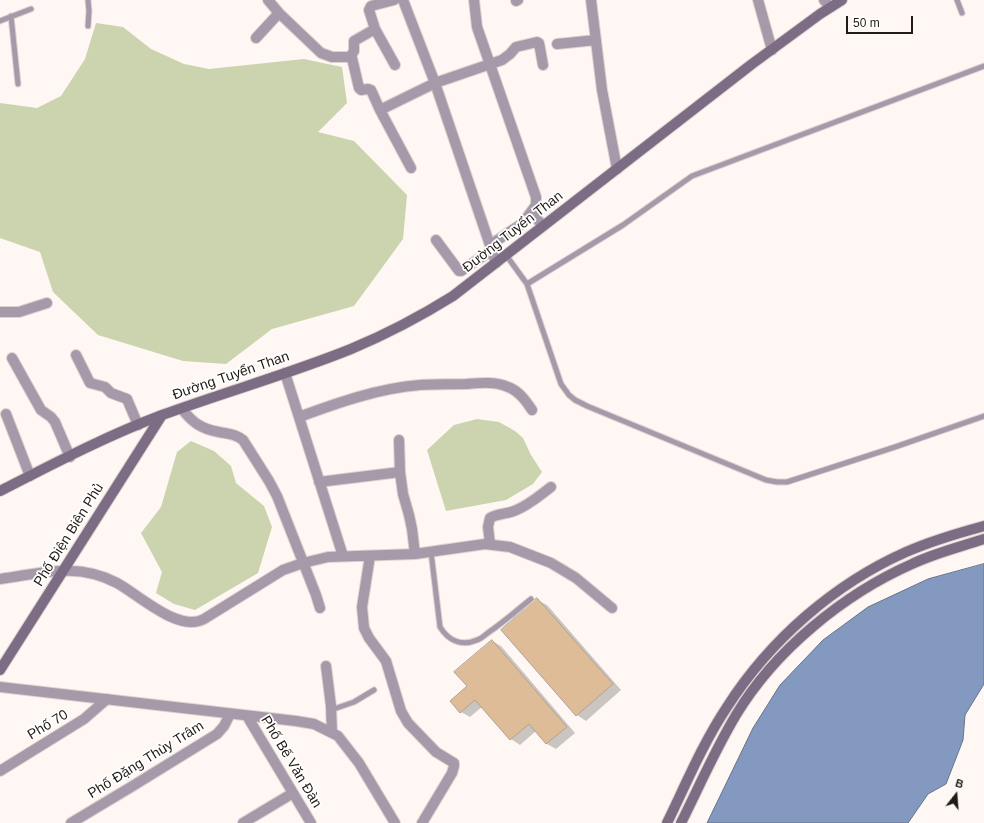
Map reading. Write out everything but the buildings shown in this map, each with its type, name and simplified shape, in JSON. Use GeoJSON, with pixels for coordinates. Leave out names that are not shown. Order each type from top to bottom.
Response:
{"type":"FeatureCollection","features":[{"type":"Feature","properties":{"kind":"street"},"geometry":{"type":"LineString","coordinates":[[268,0],[279,13],[321,52],[332,57],[350,57]]}},
{"type":"Feature","properties":{"kind":"street"},"geometry":{"type":"LineString","coordinates":[[394,0],[370,8],[376,29],[395,65]]}},
{"type":"Feature","properties":{"kind":"street"},"geometry":{"type":"LineString","coordinates":[[403,0],[435,83],[496,263]]}},
{"type":"Feature","properties":{"kind":"street"},"geometry":{"type":"LineString","coordinates":[[436,240],[459,271],[461,271],[490,247],[523,223],[532,213],[536,205],[536,197],[477,27],[474,0]]}},
{"type":"Feature","properties":{"kind":"street"},"geometry":{"type":"LineString","coordinates":[[591,0],[602,90],[617,169]]}},
{"type":"Feature","properties":{"kind":"street"},"geometry":{"type":"LineString","coordinates":[[758,0],[772,50]]}},
{"type":"Feature","properties":{"kind":"street","name":"Đường Tuyển Than"},"geometry":{"type":"LineString","coordinates":[[0,491],[162,415],[351,349],[404,324],[453,296],[496,263],[508,258],[543,226],[772,50],[827,4],[842,0]]}},
{"type":"Feature","properties":{"kind":"street"},"geometry":{"type":"LineString","coordinates":[[256,38],[279,13]]}},
{"type":"Feature","properties":{"kind":"street"},"geometry":{"type":"LineString","coordinates":[[350,57],[354,51],[354,41],[376,29]]}},
{"type":"Feature","properties":{"kind":"street"},"geometry":{"type":"LineString","coordinates":[[557,44],[596,40]]}},
{"type":"Feature","properties":{"kind":"street"},"geometry":{"type":"LineString","coordinates":[[380,110],[435,83],[502,60],[516,47],[537,42],[539,44],[543,65]]}},
{"type":"Feature","properties":{"kind":"street"},"geometry":{"type":"LineString","coordinates":[[350,57],[352,58],[359,88],[361,90],[371,90],[411,168]]}},
{"type":"Feature","properties":{"kind":"street"},"geometry":{"type":"LineString","coordinates":[[532,213],[543,226]]}},
{"type":"Feature","properties":{"kind":"street"},"geometry":{"type":"LineString","coordinates":[[0,312],[19,312],[47,303]]}},
{"type":"Feature","properties":{"kind":"street"},"geometry":{"type":"LineString","coordinates":[[76,355],[90,383],[105,387],[111,393],[127,399],[138,425]]}},
{"type":"Feature","properties":{"kind":"street"},"geometry":{"type":"LineString","coordinates":[[12,358],[41,410],[55,422],[70,457]]}},
{"type":"Feature","properties":{"kind":"street"},"geometry":{"type":"LineString","coordinates":[[285,373],[343,556]]}},
{"type":"Feature","properties":{"kind":"street"},"geometry":{"type":"LineString","coordinates":[[299,417],[328,406],[366,395],[395,388],[419,385],[480,384],[507,386],[514,389],[532,410]]}},
{"type":"Feature","properties":{"kind":"street"},"geometry":{"type":"LineString","coordinates":[[182,409],[195,424],[217,432],[238,436],[243,440],[277,496],[320,608]]}},
{"type":"Feature","properties":{"kind":"street"},"geometry":{"type":"LineString","coordinates":[[6,414],[30,476]]}},
{"type":"Feature","properties":{"kind":"street","name":"Phố Điện Biên Phủ"},"geometry":{"type":"LineString","coordinates":[[0,670],[162,415]]}},
{"type":"Feature","properties":{"kind":"street"},"geometry":{"type":"LineString","coordinates":[[399,440],[400,472],[403,494],[412,529],[415,554]]}},
{"type":"Feature","properties":{"kind":"street"},"geometry":{"type":"LineString","coordinates":[[319,482],[400,472]]}},
{"type":"Feature","properties":{"kind":"street"},"geometry":{"type":"LineString","coordinates":[[490,544],[488,527],[490,518],[523,507],[551,487]]}},
{"type":"Feature","properties":{"kind":"street"},"geometry":{"type":"LineString","coordinates":[[667,823],[712,731],[726,707],[760,662],[785,636],[826,599],[878,566],[907,552],[941,539],[984,526]]}},
{"type":"Feature","properties":{"kind":"street"},"geometry":{"type":"LineString","coordinates":[[681,823],[723,738],[752,691],[773,666],[812,627],[835,608],[884,577],[913,563],[984,539]]}},
{"type":"Feature","properties":{"kind":"street"},"geometry":{"type":"LineString","coordinates":[[0,579],[64,570],[84,571],[117,583],[176,619],[192,623],[201,621],[282,570],[303,563],[328,557],[415,554],[490,544],[510,547],[552,563],[576,578],[612,608]]}},
{"type":"Feature","properties":{"kind":"street"},"geometry":{"type":"LineString","coordinates":[[370,556],[362,607],[364,628],[369,638],[386,661],[401,711],[408,723],[436,752],[454,763],[452,773],[422,823]]}},
{"type":"Feature","properties":{"kind":"street"},"geometry":{"type":"LineString","coordinates":[[326,666],[332,733]]}},
{"type":"Feature","properties":{"kind":"street"},"geometry":{"type":"LineString","coordinates":[[0,687],[314,724],[338,736],[359,763],[395,823]]}},
{"type":"Feature","properties":{"kind":"street","name":"Phố 70"},"geometry":{"type":"LineString","coordinates":[[0,771],[74,726],[107,699]]}},
{"type":"Feature","properties":{"kind":"street","name":"Phố Đặng Thùy Trâm"},"geometry":{"type":"LineString","coordinates":[[71,823],[131,788],[217,734],[224,726],[230,714]]}},
{"type":"Feature","properties":{"kind":"street","name":"Phố Bế Văn Đàn"},"geometry":{"type":"LineString","coordinates":[[247,716],[310,823]]}},
{"type":"Feature","properties":{"kind":"street"},"geometry":{"type":"LineString","coordinates":[[243,823],[293,793]]}},
{"type":"Feature","properties":{"kind":"lane"},"geometry":{"type":"LineString","coordinates":[[88,0],[88,26]]}},
{"type":"Feature","properties":{"kind":"lane"},"geometry":{"type":"LineString","coordinates":[[957,0],[962,13]]}},
{"type":"Feature","properties":{"kind":"lane"},"geometry":{"type":"LineString","coordinates":[[0,21],[31,9]]}},
{"type":"Feature","properties":{"kind":"lane"},"geometry":{"type":"LineString","coordinates":[[11,16],[18,84]]}},
{"type":"Feature","properties":{"kind":"lane"},"geometry":{"type":"LineString","coordinates":[[527,284],[623,225],[692,176],[984,66]]}},
{"type":"Feature","properties":{"kind":"lane"},"geometry":{"type":"LineString","coordinates":[[508,258],[527,284],[557,374],[569,395],[576,400],[601,411],[766,480],[787,482],[984,416]]}},
{"type":"Feature","properties":{"kind":"lane"},"geometry":{"type":"LineString","coordinates":[[431,552],[440,626],[444,634],[455,641],[465,643],[476,641],[497,627],[531,599]]}},
{"type":"Feature","properties":{"kind":"lane"},"geometry":{"type":"LineString","coordinates":[[331,710],[354,702],[374,690]]}},
{"type":"Feature","properties":{"kind":"green space"},"geometry":{"type":"Polygon","coordinates":[[[96,23],[123,27],[151,49],[184,64],[209,69],[304,59],[342,67],[347,103],[318,132],[354,141],[407,195],[403,239],[354,306],[272,329],[226,364],[183,361],[98,335],[53,292],[40,252],[0,238],[0,103],[37,108],[61,96],[85,59],[96,23]]]}},
{"type":"Feature","properties":{"kind":"green space"},"geometry":{"type":"Polygon","coordinates":[[[477,419],[499,422],[515,431],[523,438],[531,455],[542,472],[533,484],[506,500],[446,511],[427,450],[454,425],[477,419]]]}},
{"type":"Feature","properties":{"kind":"green space"},"geometry":{"type":"Polygon","coordinates":[[[191,441],[214,451],[231,466],[236,483],[264,506],[272,527],[258,573],[195,610],[174,604],[156,593],[162,572],[141,533],[161,507],[177,452],[191,441]]]}},
{"type":"Feature","properties":{"kind":"water"},"geometry":{"type":"Polygon","coordinates":[[[984,564],[984,684],[965,715],[963,740],[946,784],[928,794],[908,823],[707,823],[753,728],[780,685],[823,640],[868,607],[928,579],[984,564]]]}}]}
